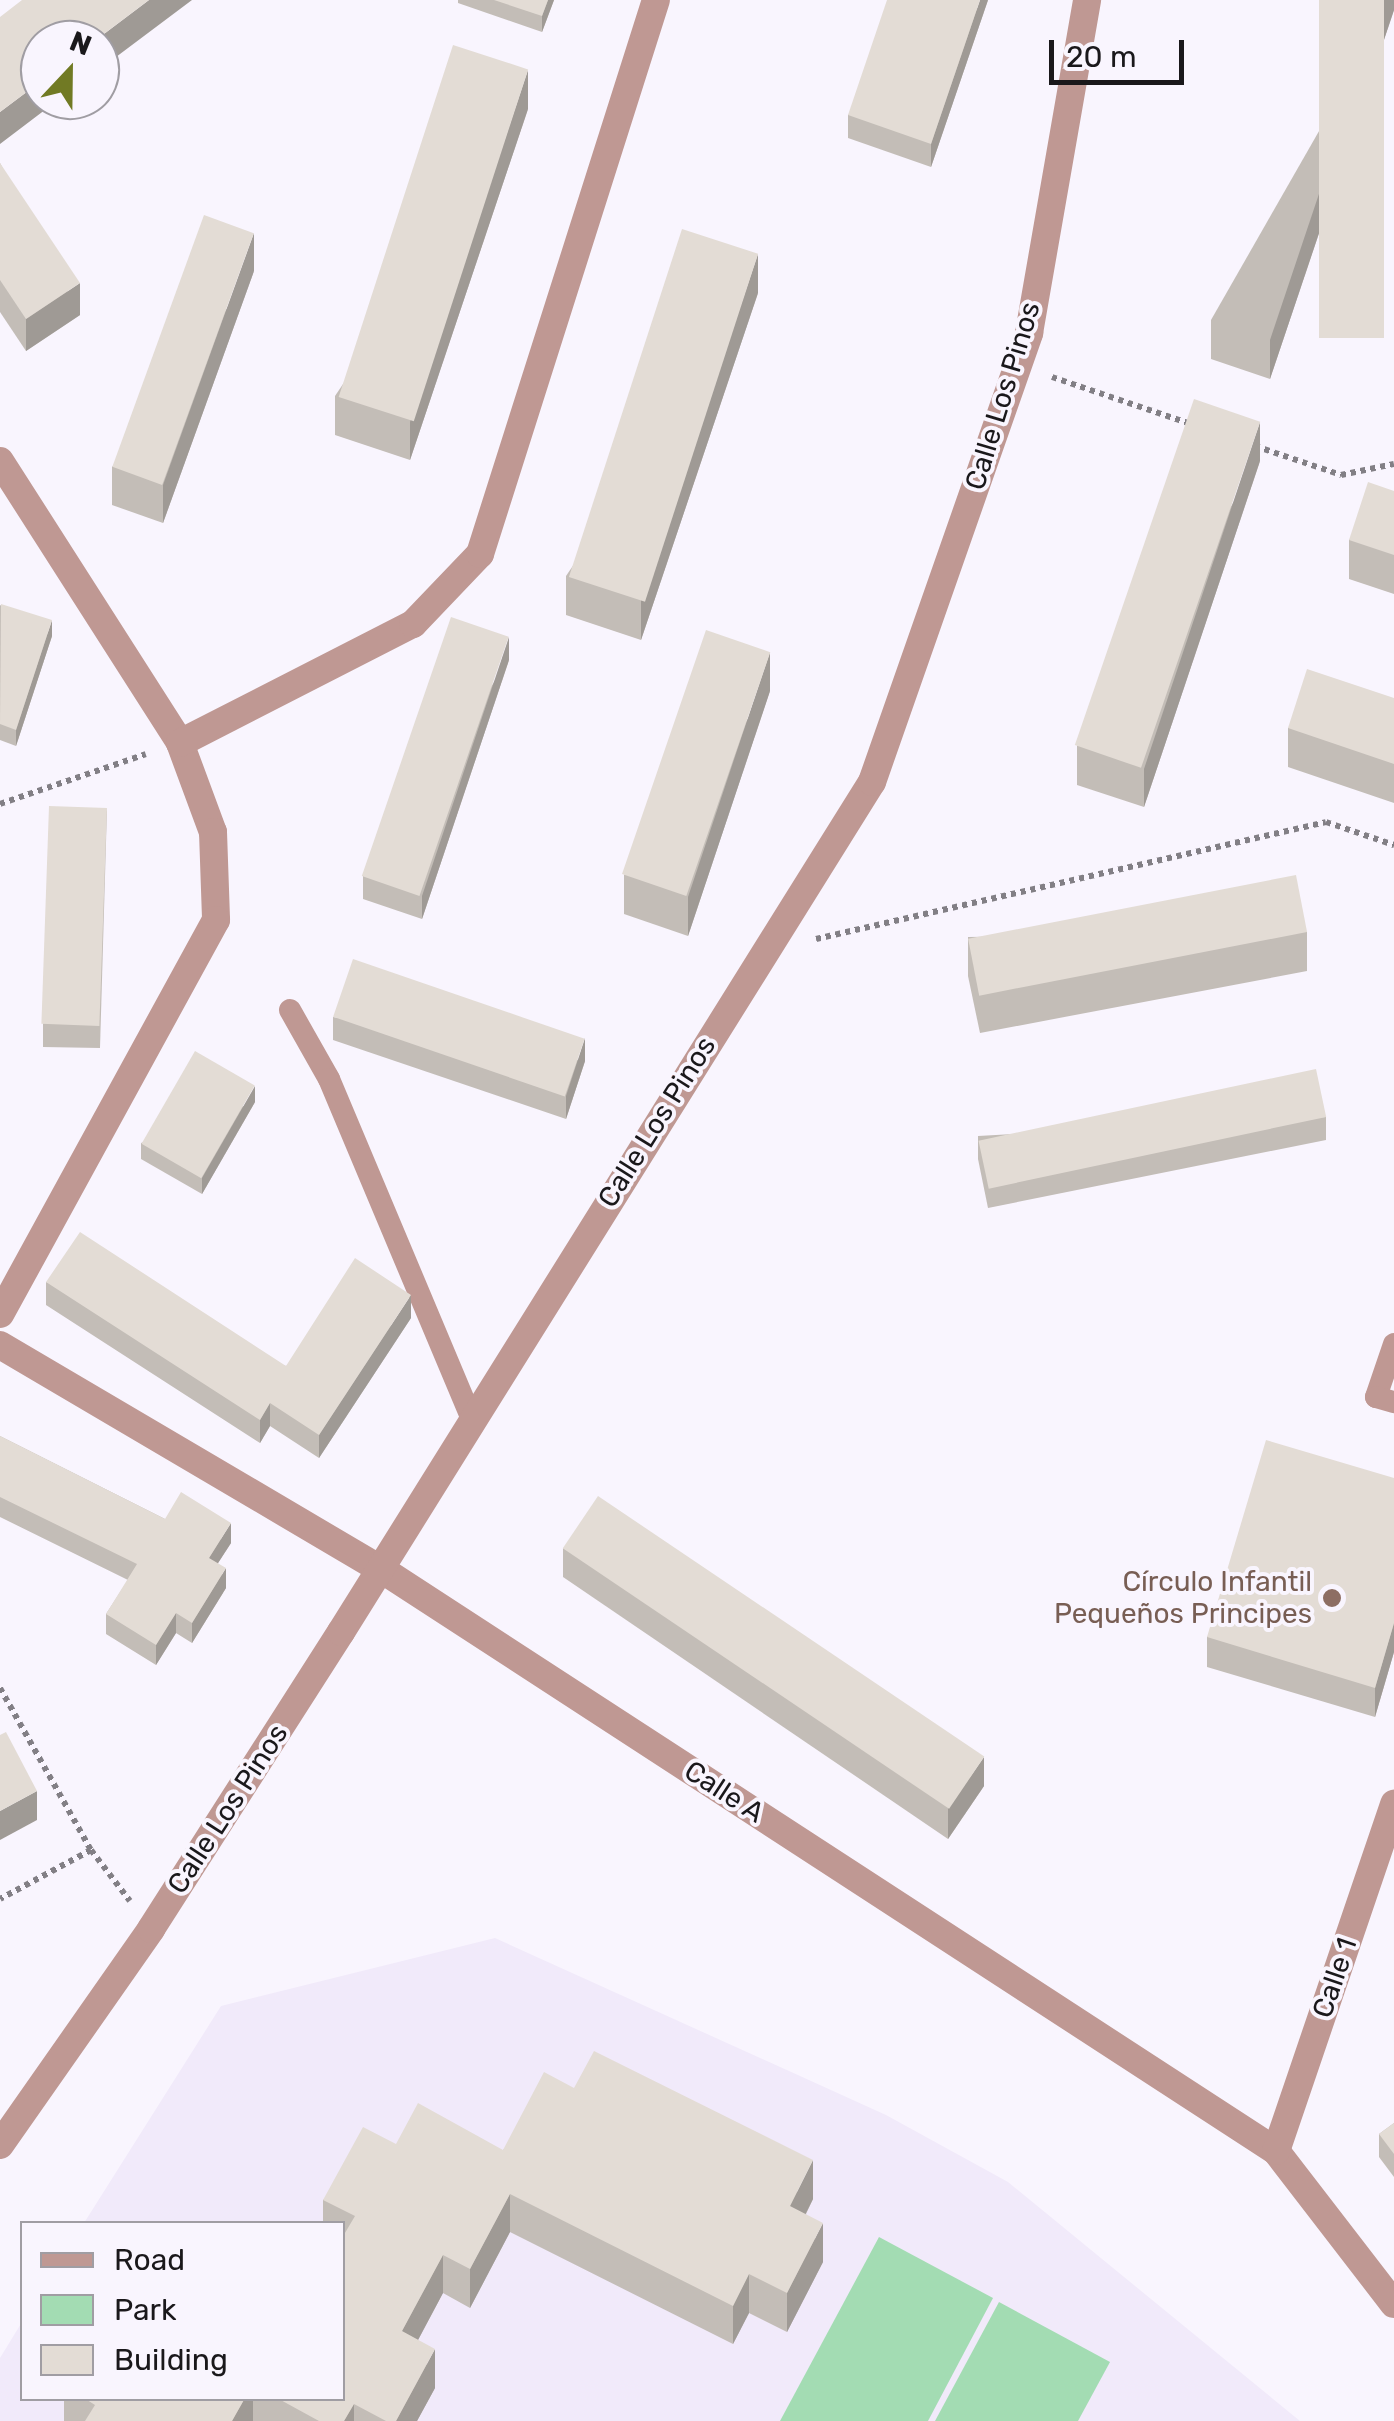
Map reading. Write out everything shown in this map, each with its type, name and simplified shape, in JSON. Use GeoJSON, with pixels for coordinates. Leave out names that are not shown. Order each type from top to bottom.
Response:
{"type":"FeatureCollection","features":[{"type":"Feature","properties":{"kind":"street"},"geometry":{"type":"LineString","coordinates":[[180,742],[413,624],[480,554],[656,0]]}},
{"type":"Feature","properties":{"kind":"street","name":"Calle Los Pinos"},"geometry":{"type":"LineString","coordinates":[[0,2144],[151,1928],[872,782],[1029,333],[1086,0]]}},
{"type":"Feature","properties":{"kind":"street"},"geometry":{"type":"LineString","coordinates":[[0,461],[180,742],[212,832],[216,920],[0,1314]]}},
{"type":"Feature","properties":{"kind":"street","name":"Calle A"},"geometry":{"type":"LineString","coordinates":[[0,1345],[380,1569],[1276,2151],[1394,2304]]}},
{"type":"Feature","properties":{"kind":"street","name":"Calle 1"},"geometry":{"type":"LineString","coordinates":[[1276,2151],[1394,1804]]}},
{"type":"Feature","properties":{"kind":"lane"},"geometry":{"type":"LineString","coordinates":[[290,1010],[329,1078],[472,1418]]}},
{"type":"Feature","properties":{"kind":"lane"},"geometry":{"type":"LineString","coordinates":[[1394,1344],[1376,1397],[1394,1402]]}},
{"type":"Feature","properties":{"kind":"path"},"geometry":{"type":"LineString","coordinates":[[1018,365],[1198,426]]}},
{"type":"Feature","properties":{"kind":"path"},"geometry":{"type":"LineString","coordinates":[[1251,444],[1341,475],[1394,464]]}},
{"type":"Feature","properties":{"kind":"path"},"geometry":{"type":"LineString","coordinates":[[0,804],[180,742]]}},
{"type":"Feature","properties":{"kind":"path"},"geometry":{"type":"LineString","coordinates":[[766,950],[1326,822],[1394,845]]}},
{"type":"Feature","properties":{"kind":"path"},"geometry":{"type":"LineString","coordinates":[[0,1688],[3,1701],[91,1850],[151,1928]]}},
{"type":"Feature","properties":{"kind":"path"},"geometry":{"type":"LineString","coordinates":[[0,1899],[91,1850]]}},
{"type":"Feature","properties":{"kind":"shaded area"},"geometry":{"type":"Polygon","coordinates":[[[495,1938],[886,2115],[1008,2182],[1300,2421],[0,2421],[0,2358],[20,2325],[20,2401],[345,2401],[345,2221],[85,2221],[221,2006],[495,1938]]]}},
{"type":"Feature","properties":{"kind":"green space"},"geometry":{"type":"Polygon","coordinates":[[[879,2237],[993,2298],[928,2421],[780,2421],[879,2237]]]}},
{"type":"Feature","properties":{"kind":"green space"},"geometry":{"type":"Polygon","coordinates":[[[999,2302],[1110,2362],[1078,2421],[935,2421],[999,2302]]]}},
{"type":"Feature","properties":{"kind":"building"},"geometry":{"type":"Polygon","coordinates":[[[22,0],[149,0],[120,22],[20,20],[20,97],[0,112],[0,17],[22,0]]]}},
{"type":"Feature","properties":{"kind":"building"},"geometry":{"type":"Polygon","coordinates":[[[494,0],[548,0],[542,16],[494,0]]]}},
{"type":"Feature","properties":{"kind":"building"},"geometry":{"type":"Polygon","coordinates":[[[887,0],[980,0],[931,144],[848,115],[887,0]]]}},
{"type":"Feature","properties":{"kind":"building"},"geometry":{"type":"Polygon","coordinates":[[[1319,0],[1384,0],[1384,338],[1319,338],[1319,0]]]}},
{"type":"Feature","properties":{"kind":"building"},"geometry":{"type":"Polygon","coordinates":[[[453,45],[528,69],[414,421],[339,397],[453,45]]]}},
{"type":"Feature","properties":{"kind":"building"},"geometry":{"type":"Polygon","coordinates":[[[0,163],[80,283],[26,319],[0,280],[0,163]]]}},
{"type":"Feature","properties":{"kind":"building"},"geometry":{"type":"Polygon","coordinates":[[[204,215],[254,233],[162,485],[112,467],[204,215]]]}},
{"type":"Feature","properties":{"kind":"building"},"geometry":{"type":"Polygon","coordinates":[[[682,229],[758,254],[645,602],[569,577],[682,229]]]}},
{"type":"Feature","properties":{"kind":"building"},"geometry":{"type":"Polygon","coordinates":[[[1194,399],[1260,422],[1141,768],[1075,745],[1194,399]]]}},
{"type":"Feature","properties":{"kind":"building"},"geometry":{"type":"Polygon","coordinates":[[[1368,482],[1394,491],[1394,555],[1349,540],[1368,482]]]}},
{"type":"Feature","properties":{"kind":"building"},"geometry":{"type":"Polygon","coordinates":[[[1,604],[52,620],[16,730],[0,724],[1,604]]]}},
{"type":"Feature","properties":{"kind":"building"},"geometry":{"type":"Polygon","coordinates":[[[451,617],[509,637],[419,896],[362,876],[451,617]]]}},
{"type":"Feature","properties":{"kind":"building"},"geometry":{"type":"Polygon","coordinates":[[[706,630],[770,652],[686,896],[622,874],[706,630]]]}},
{"type":"Feature","properties":{"kind":"building"},"geometry":{"type":"Polygon","coordinates":[[[1307,669],[1394,698],[1394,764],[1288,728],[1307,669]]]}},
{"type":"Feature","properties":{"kind":"building"},"geometry":{"type":"Polygon","coordinates":[[[49,806],[107,808],[99,1026],[41,1024],[49,806]]]}},
{"type":"Feature","properties":{"kind":"building"},"geometry":{"type":"Polygon","coordinates":[[[1296,875],[1307,932],[979,996],[968,939],[1296,875]]]}},
{"type":"Feature","properties":{"kind":"building"},"geometry":{"type":"Polygon","coordinates":[[[353,959],[585,1039],[565,1096],[333,1017],[353,959]]]}},
{"type":"Feature","properties":{"kind":"building"},"geometry":{"type":"Polygon","coordinates":[[[195,1051],[255,1086],[201,1178],[142,1144],[195,1051]]]}},
{"type":"Feature","properties":{"kind":"building"},"geometry":{"type":"Polygon","coordinates":[[[1316,1069],[1326,1117],[989,1189],[979,1141],[1316,1069]]]}},
{"type":"Feature","properties":{"kind":"building"},"geometry":{"type":"Polygon","coordinates":[[[80,1232],[286,1366],[355,1258],[411,1295],[319,1435],[270,1403],[260,1420],[46,1282],[80,1232]]]}},
{"type":"Feature","properties":{"kind":"building"},"geometry":{"type":"Polygon","coordinates":[[[0,1436],[165,1519],[181,1492],[231,1523],[209,1558],[226,1568],[192,1623],[176,1613],[156,1645],[106,1614],[137,1564],[0,1497],[0,1436]]]}},
{"type":"Feature","properties":{"kind":"building"},"geometry":{"type":"Polygon","coordinates":[[[1266,1440],[1394,1478],[1394,1623],[1375,1688],[1207,1637],[1266,1440]]]}},
{"type":"Feature","properties":{"kind":"building"},"geometry":{"type":"Polygon","coordinates":[[[598,1496],[984,1757],[949,1809],[563,1548],[598,1496]]]}},
{"type":"Feature","properties":{"kind":"building"},"geometry":{"type":"Polygon","coordinates":[[[6,1732],[37,1791],[0,1811],[0,1735],[6,1732]]]}},
{"type":"Feature","properties":{"kind":"building"},"geometry":{"type":"Polygon","coordinates":[[[594,2051],[813,2160],[790,2206],[823,2223],[787,2293],[749,2274],[733,2306],[510,2194],[470,2269],[443,2255],[402,2331],[435,2349],[396,2421],[386,2421],[354,2404],[344,2421],[319,2421],[282,2401],[345,2401],[345,2233],[355,2216],[323,2200],[363,2127],[396,2144],[418,2103],[503,2150],[544,2072],[574,2088],[594,2051]]]}},
{"type":"Feature","properties":{"kind":"building"},"geometry":{"type":"Polygon","coordinates":[[[1394,2123],[1394,2154],[1379,2134],[1394,2123]]]}},
{"type":"Feature","properties":{"kind":"building"},"geometry":{"type":"Polygon","coordinates":[[[89,2401],[243,2401],[232,2421],[85,2421],[95,2405],[89,2401]]]}},
{"type":"Feature","properties":{"kind":"place","name":"Círculo Infantil Pequeños Principes"},"geometry":{"type":"Point","coordinates":[1332,1598]}}]}
